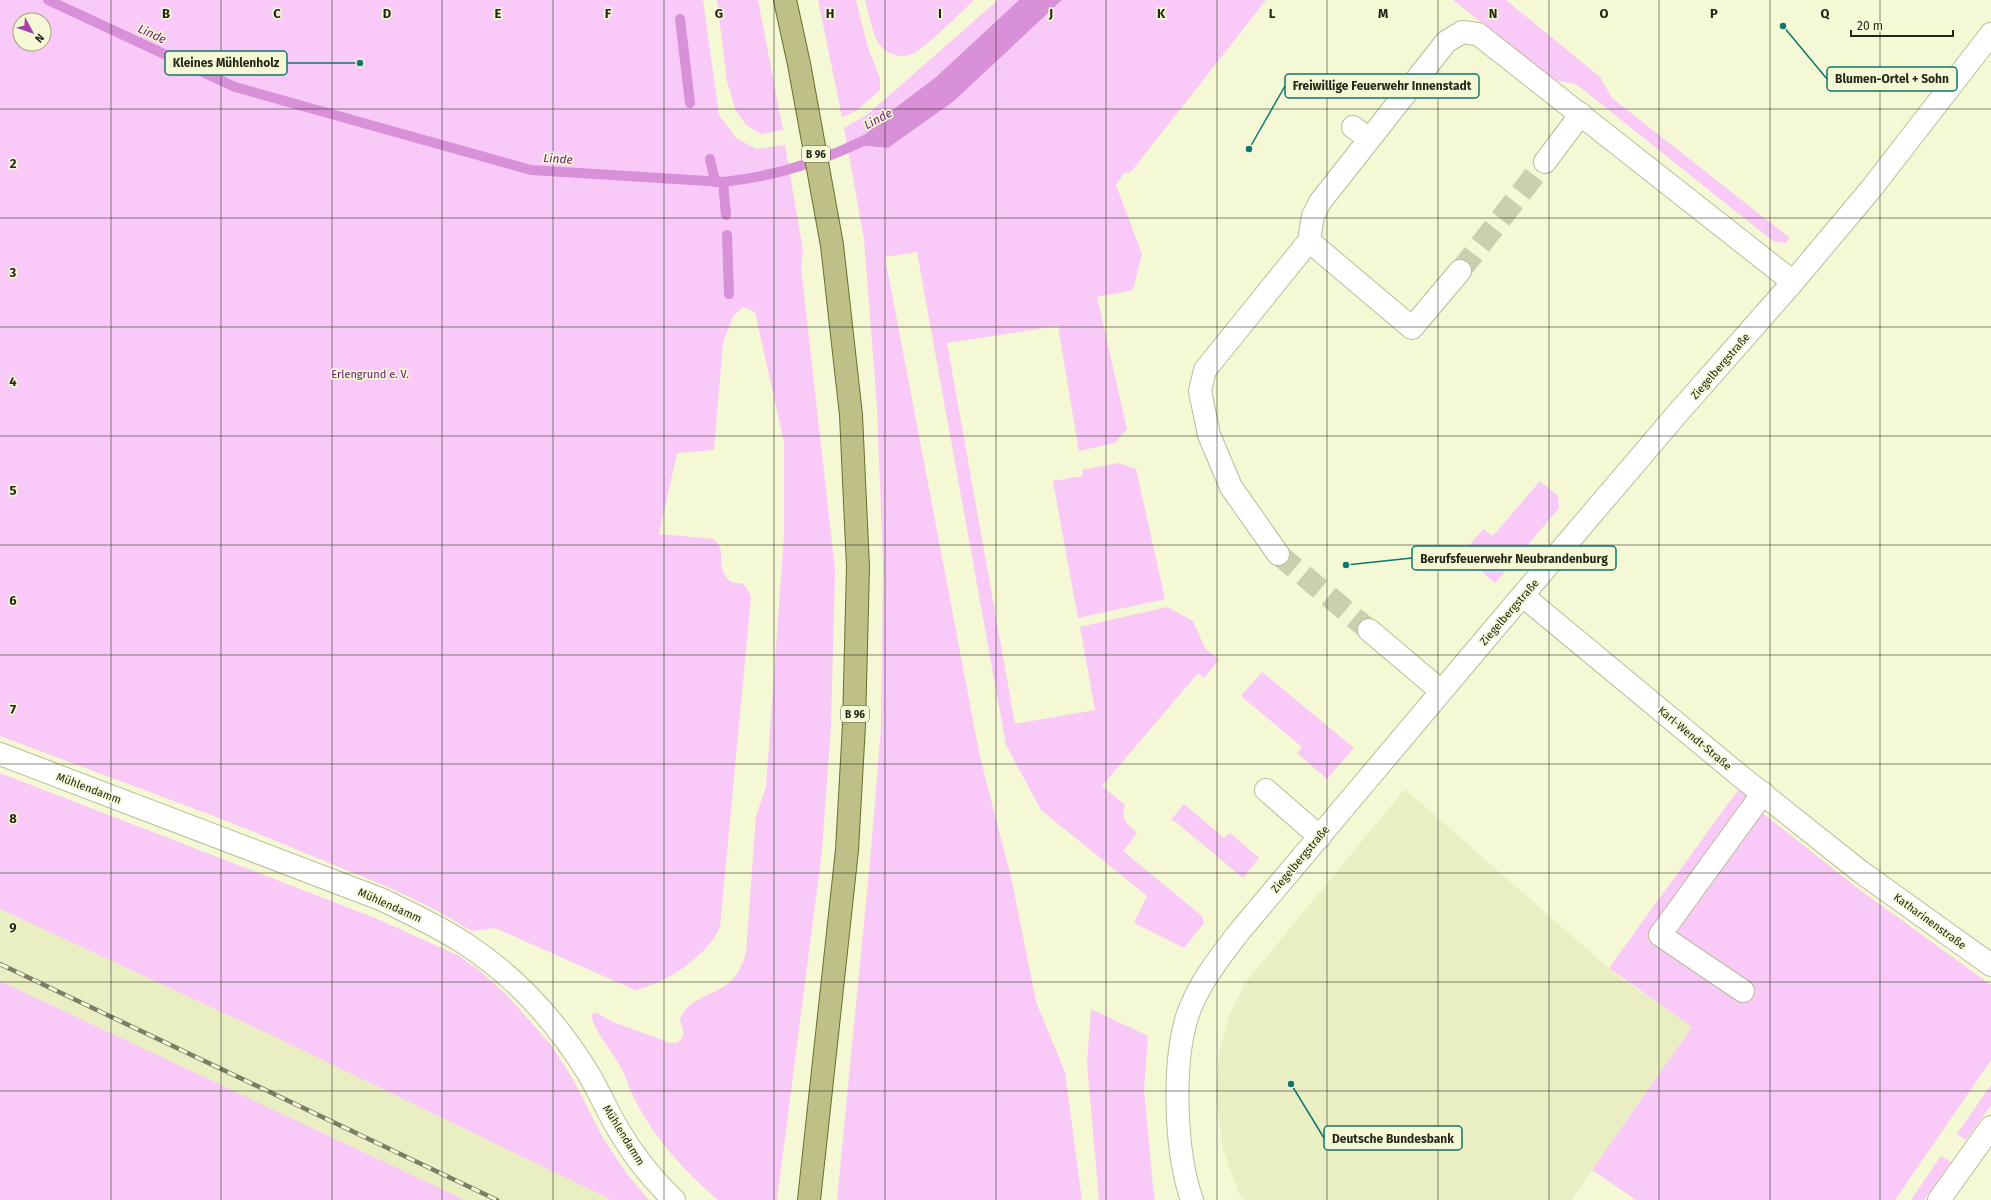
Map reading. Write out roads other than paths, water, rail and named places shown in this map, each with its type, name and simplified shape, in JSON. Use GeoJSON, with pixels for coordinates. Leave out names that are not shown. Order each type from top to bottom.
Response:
{"type":"FeatureCollection","features":[{"type":"Feature","properties":{"kind":"main road","name":"B 96"},"geometry":{"type":"LineString","coordinates":[[785,0],[799,64],[832,245],[851,415],[858,567],[854,725],[847,850],[809,1191]]}},
{"type":"Feature","properties":{"kind":"street"},"geometry":{"type":"LineString","coordinates":[[1278,554],[1231,487],[1209,435],[1200,391],[1205,370],[1309,241],[1313,216],[1361,133],[1446,42],[1462,32],[1478,34],[1793,282]]}},
{"type":"Feature","properties":{"kind":"street","name":"Ziegelbergstraße"},"geometry":{"type":"LineString","coordinates":[[1192,1200],[1185,1175],[1180,1146],[1178,1088],[1181,1045],[1188,1015],[1198,992],[1213,967],[1243,927],[1441,691],[1677,414],[1793,282],[1871,189],[1991,34]]}},
{"type":"Feature","properties":{"kind":"street"},"geometry":{"type":"LineString","coordinates":[[1545,162],[1581,114]]}},
{"type":"Feature","properties":{"kind":"street"},"geometry":{"type":"LineString","coordinates":[[1309,241],[1412,328],[1460,271]]}},
{"type":"Feature","properties":{"kind":"street","name":"Karl-Wendt-Straße"},"geometry":{"type":"LineString","coordinates":[[1523,596],[1763,794],[1870,878]]}},
{"type":"Feature","properties":{"kind":"street"},"geometry":{"type":"LineString","coordinates":[[1369,630],[1441,691]]}},
{"type":"Feature","properties":{"kind":"street","name":"Mühlendamm"},"geometry":{"type":"LineString","coordinates":[[0,754],[384,900],[464,943],[513,980],[539,1006],[562,1033],[589,1074],[622,1136],[643,1166],[674,1200]]}},
{"type":"Feature","properties":{"kind":"street"},"geometry":{"type":"LineString","coordinates":[[1266,790],[1320,837]]}},
{"type":"Feature","properties":{"kind":"street"},"geometry":{"type":"LineString","coordinates":[[1743,991],[1660,935],[1763,794]]}},
{"type":"Feature","properties":{"kind":"street","name":"Katharinenstraße"},"geometry":{"type":"LineString","coordinates":[[1870,878],[1991,965]]}},
{"type":"Feature","properties":{"kind":"street"},"geometry":{"type":"LineString","coordinates":[[1939,1200],[1991,1127]]}},
{"type":"Feature","properties":{"kind":"waterway","name":"Linde"},"geometry":{"type":"LineString","coordinates":[[48,0],[235,87],[531,170],[723,182],[742,180],[797,167],[833,154],[867,139]]}},
{"type":"Feature","properties":{"kind":"waterway"},"geometry":{"type":"LineString","coordinates":[[680,19],[690,103]]}},
{"type":"Feature","properties":{"kind":"waterway"},"geometry":{"type":"LineString","coordinates":[[710,159],[715,182]]}},
{"type":"Feature","properties":{"kind":"waterway"},"geometry":{"type":"LineString","coordinates":[[723,182],[726,215]]}},
{"type":"Feature","properties":{"kind":"waterway"},"geometry":{"type":"LineString","coordinates":[[727,235],[729,294]]}},
{"type":"Feature","properties":{"kind":"tunnel"},"geometry":{"type":"LineString","coordinates":[[1460,271],[1545,162]]}},
{"type":"Feature","properties":{"kind":"tunnel"},"geometry":{"type":"LineString","coordinates":[[1278,554],[1369,630]]}},
{"type":"Feature","properties":{"kind":"railway"},"geometry":{"type":"LineString","coordinates":[[0,964],[497,1200]]}},
{"type":"Feature","properties":{"kind":"place","name":"Blumen-Ortel + Sohn"},"geometry":{"type":"Point","coordinates":[1783,26]}},
{"type":"Feature","properties":{"kind":"place","name":"Kleines Mühlenholz"},"geometry":{"type":"Point","coordinates":[360,63]}},
{"type":"Feature","properties":{"kind":"place","name":"Freiwillige Feuerwehr Innenstadt"},"geometry":{"type":"Point","coordinates":[1249,149]}},
{"type":"Feature","properties":{"kind":"place","name":"Berufsfeuerwehr Neubrandenburg"},"geometry":{"type":"Point","coordinates":[1346,565]}},
{"type":"Feature","properties":{"kind":"place","name":"Deutsche Bundesbank"},"geometry":{"type":"Point","coordinates":[1291,1084]}},
{"type":"Feature","properties":{"kind":"park label","name":"Erlengrund e. V."},"geometry":{"type":"Point","coordinates":[370,374]}}]}
